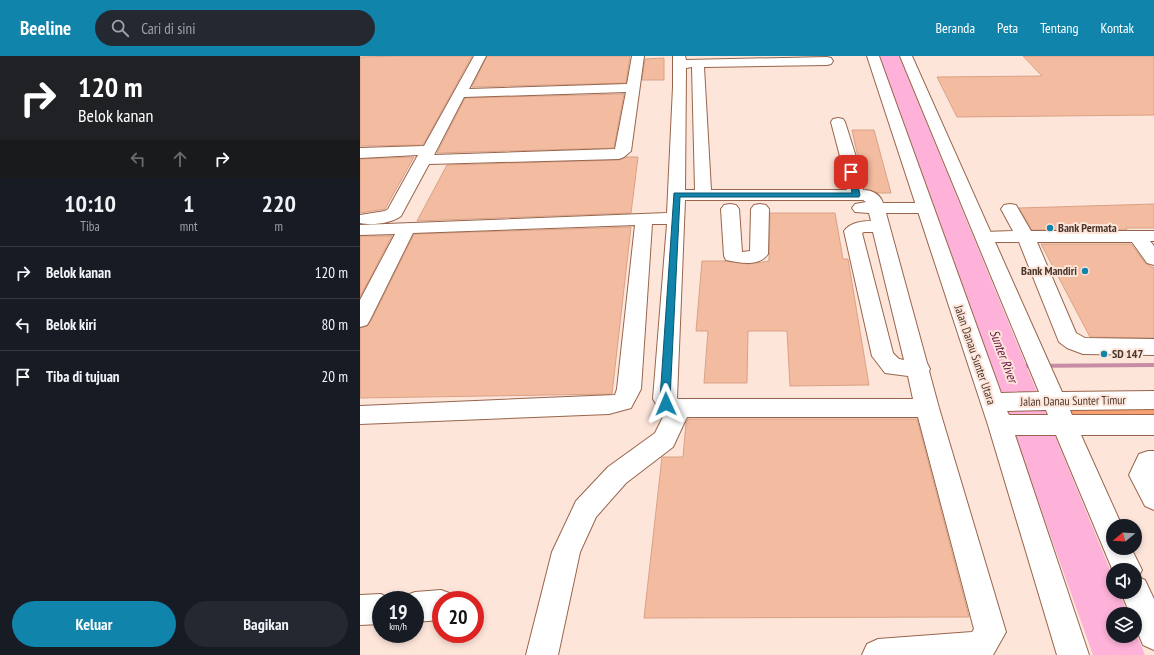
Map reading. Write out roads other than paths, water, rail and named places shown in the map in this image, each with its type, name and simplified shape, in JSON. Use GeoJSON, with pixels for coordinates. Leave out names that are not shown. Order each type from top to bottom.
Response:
{"type":"FeatureCollection","features":[{"type":"Feature","properties":{"kind":"main road"},"geometry":{"type":"LineString","coordinates":[[360,219],[381,218],[390,216],[395,212],[480,56]]}},
{"type":"Feature","properties":{"kind":"main road"},"geometry":{"type":"LineString","coordinates":[[360,153],[425,155],[619,154],[623,152],[638,56]]}},
{"type":"Feature","properties":{"kind":"main road","name":"Jalan Danau Sunter Utara"},"geometry":{"type":"LineString","coordinates":[[873,56],[923,203],[1004,413],[1073,655]]}},
{"type":"Feature","properties":{"kind":"main road"},"geometry":{"type":"LineString","coordinates":[[906,56],[1040,365],[1046,401],[1106,524]]}},
{"type":"Feature","properties":{"kind":"main road"},"geometry":{"type":"LineString","coordinates":[[827,61],[770,59],[698,63],[679,60],[680,87],[676,208],[665,399],[666,404],[671,407],[679,408],[928,408]]}},
{"type":"Feature","properties":{"kind":"main road"},"geometry":{"type":"LineString","coordinates":[[698,63],[703,194]]}},
{"type":"Feature","properties":{"kind":"main road"},"geometry":{"type":"LineString","coordinates":[[459,93],[634,88]]}},
{"type":"Feature","properties":{"kind":"main road"},"geometry":{"type":"LineString","coordinates":[[838,122],[849,160],[872,207],[990,632],[980,647],[878,655]]}},
{"type":"Feature","properties":{"kind":"main road"},"geometry":{"type":"LineString","coordinates":[[360,230],[644,219],[676,208],[703,194],[872,207]]}},
{"type":"Feature","properties":{"kind":"main road"},"geometry":{"type":"LineString","coordinates":[[676,208],[730,209],[872,207],[923,203]]}},
{"type":"Feature","properties":{"kind":"main road"},"geometry":{"type":"LineString","coordinates":[[730,209],[733,256],[740,258],[755,257],[758,254],[760,208]]}},
{"type":"Feature","properties":{"kind":"main road"},"geometry":{"type":"LineString","coordinates":[[1010,209],[1026,238],[1067,337],[1075,343],[1083,346],[1154,347]]}},
{"type":"Feature","properties":{"kind":"main road"},"geometry":{"type":"LineString","coordinates":[[360,415],[609,405],[623,402],[629,388],[644,219]]}},
{"type":"Feature","properties":{"kind":"main road"},"geometry":{"type":"LineString","coordinates":[[360,320],[407,228]]}},
{"type":"Feature","properties":{"kind":"main road"},"geometry":{"type":"LineString","coordinates":[[984,237],[1026,238],[1146,236],[1154,259]]}},
{"type":"Feature","properties":{"kind":"main road","name":"Jalan Danau Sunter Timur"},"geometry":{"type":"LineString","coordinates":[[1004,413],[1046,401],[1154,400]]}},
{"type":"Feature","properties":{"kind":"main road"},"geometry":{"type":"LineString","coordinates":[[542,655],[566,552],[586,509],[617,475],[664,440],[679,408]]}},
{"type":"Feature","properties":{"kind":"main road","name":"Jalan Danau Sunter Timur"},"geometry":{"type":"LineString","coordinates":[[1004,413],[1057,425],[1154,425]]}},
{"type":"Feature","properties":{"kind":"main road"},"geometry":{"type":"LineString","coordinates":[[1154,462],[1148,462],[1142,475],[1154,498]]}},
{"type":"Feature","properties":{"kind":"main road"},"geometry":{"type":"LineString","coordinates":[[1139,599],[1154,634]]}},
{"type":"Feature","properties":{"kind":"main road"},"geometry":{"type":"LineString","coordinates":[[360,610],[372,609]]}},
{"type":"Feature","properties":{"kind":"waterway","name":"Sunter River"},"geometry":{"type":"LineString","coordinates":[[889,56],[1119,655]]}},
{"type":"Feature","properties":{"kind":"waterway"},"geometry":{"type":"LineString","coordinates":[[1007,366],[1154,365]]}},
{"type":"Feature","properties":{"kind":"place","name":"Bank Permata"},"geometry":{"type":"Point","coordinates":[1050,228]}},
{"type":"Feature","properties":{"kind":"place","name":"Bank Mandiri"},"geometry":{"type":"Point","coordinates":[1085,271]}},
{"type":"Feature","properties":{"kind":"place","name":"SD 147"},"geometry":{"type":"Point","coordinates":[1104,354]}}]}
